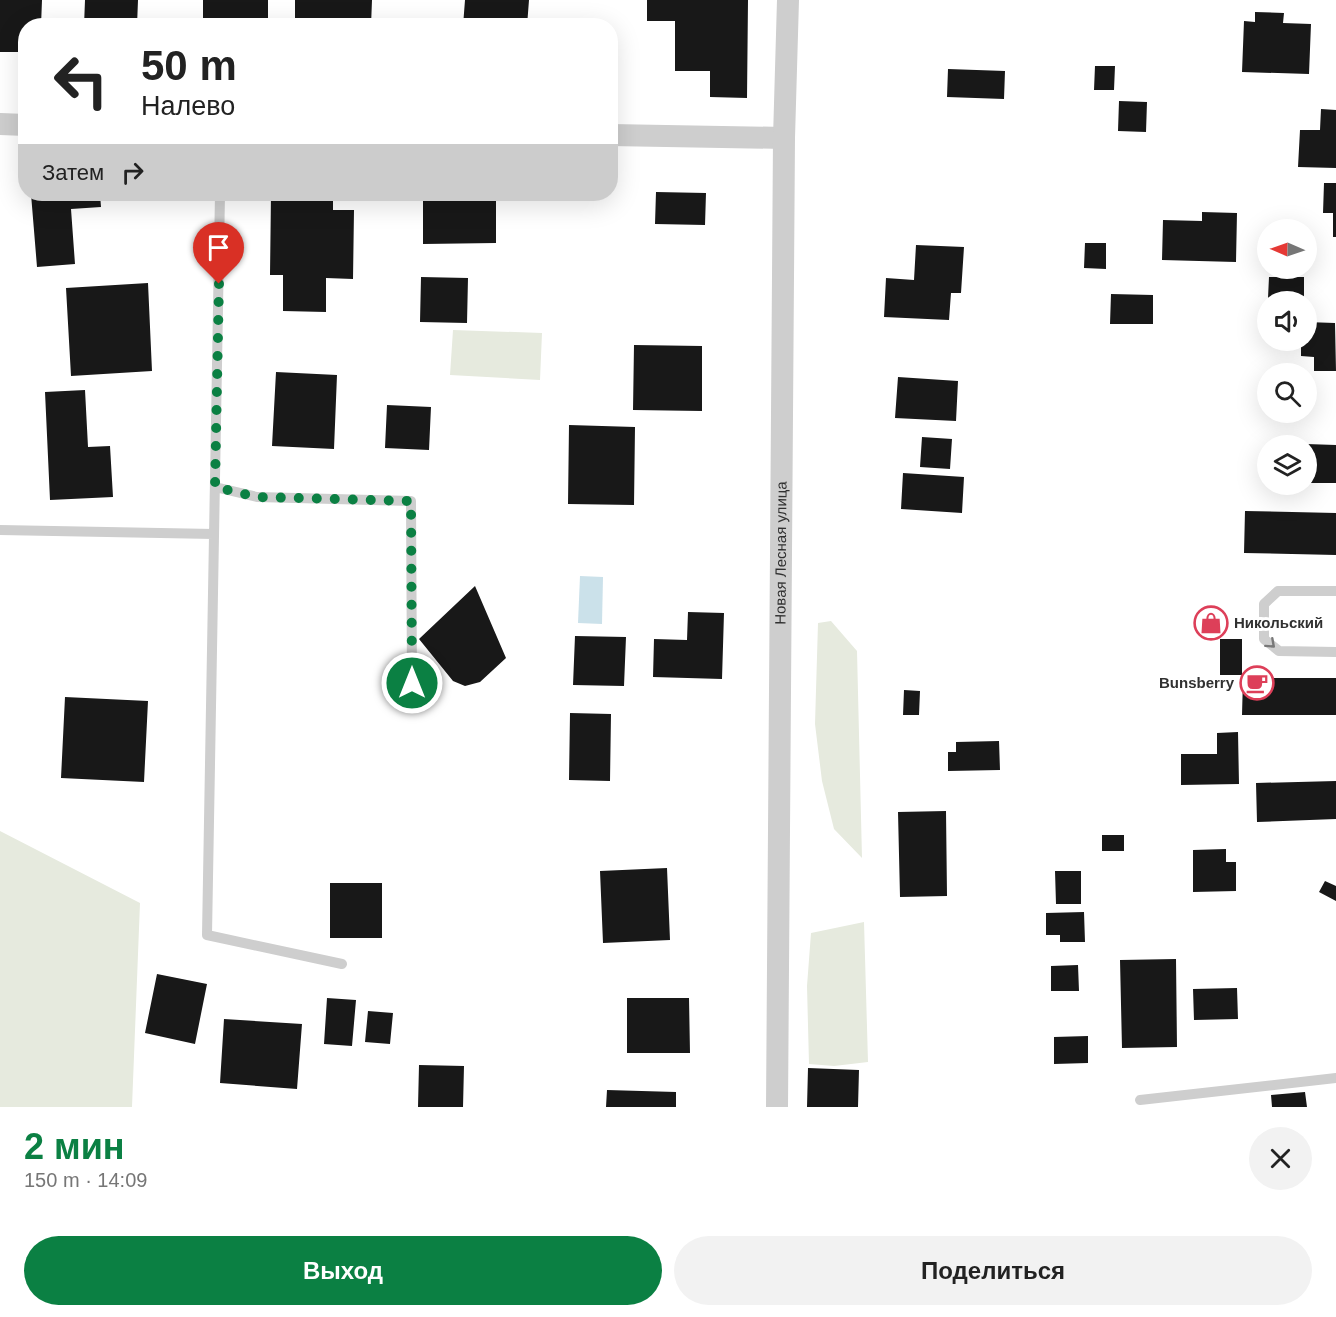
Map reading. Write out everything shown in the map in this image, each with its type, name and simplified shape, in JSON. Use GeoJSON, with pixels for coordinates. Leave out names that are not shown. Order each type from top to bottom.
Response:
{"type":"FeatureCollection","features":[{"type":"Feature","properties":{"kind":"street","name":"Новая Лесная улица"},"geometry":{"type":"LineString","coordinates":[[777,1107],[784,138],[788,0]]}},
{"type":"Feature","properties":{"kind":"street"},"geometry":{"type":"LineString","coordinates":[[0,124],[18,125]]}},
{"type":"Feature","properties":{"kind":"street"},"geometry":{"type":"LineString","coordinates":[[618,135],[784,138]]}},
{"type":"Feature","properties":{"kind":"lane"},"geometry":{"type":"LineString","coordinates":[[220,201],[207,935],[342,964]]}},
{"type":"Feature","properties":{"kind":"lane"},"geometry":{"type":"LineString","coordinates":[[215,487],[257,497],[411,501],[412,683]]}},
{"type":"Feature","properties":{"kind":"lane"},"geometry":{"type":"LineString","coordinates":[[0,530],[214,534]]}},
{"type":"Feature","properties":{"kind":"lane"},"geometry":{"type":"LineString","coordinates":[[1336,591],[1278,591],[1264,604],[1264,639],[1279,651],[1336,652]]}},
{"type":"Feature","properties":{"kind":"lane"},"geometry":{"type":"LineString","coordinates":[[1140,1100],[1336,1078]]}},
{"type":"Feature","properties":{"kind":"shaded area"},"geometry":{"type":"Polygon","coordinates":[[[453,330],[542,333],[540,380],[450,375],[453,330]]]}},
{"type":"Feature","properties":{"kind":"shaded area"},"geometry":{"type":"Polygon","coordinates":[[[831,621],[857,651],[862,858],[834,829],[822,781],[815,724],[818,623],[831,621]]]}},
{"type":"Feature","properties":{"kind":"shaded area"},"geometry":{"type":"Polygon","coordinates":[[[0,831],[140,903],[132,1107],[0,1107],[0,831]]]}},
{"type":"Feature","properties":{"kind":"shaded area"},"geometry":{"type":"Polygon","coordinates":[[[864,922],[868,1062],[834,1066],[809,1064],[807,986],[811,933],[864,922]]]}},
{"type":"Feature","properties":{"kind":"water"},"geometry":{"type":"Polygon","coordinates":[[[580,576],[603,577],[602,624],[578,623],[580,576]]]}},
{"type":"Feature","properties":{"kind":"building"},"geometry":{"type":"Polygon","coordinates":[[[0,0],[42,0],[41,18],[18,18],[18,52],[0,52],[0,0]]]}},
{"type":"Feature","properties":{"kind":"building"},"geometry":{"type":"Polygon","coordinates":[[[85,0],[138,0],[137,18],[84,18],[85,0]]]}},
{"type":"Feature","properties":{"kind":"building"},"geometry":{"type":"Polygon","coordinates":[[[203,0],[268,0],[268,18],[203,18],[203,0]]]}},
{"type":"Feature","properties":{"kind":"building"},"geometry":{"type":"Polygon","coordinates":[[[295,0],[372,0],[371,18],[295,18],[295,0]]]}},
{"type":"Feature","properties":{"kind":"building"},"geometry":{"type":"Polygon","coordinates":[[[465,0],[529,0],[528,18],[464,18],[465,0]]]}},
{"type":"Feature","properties":{"kind":"building"},"geometry":{"type":"Polygon","coordinates":[[[647,0],[748,0],[747,98],[710,97],[710,71],[675,71],[675,21],[647,21],[647,0]]]}},
{"type":"Feature","properties":{"kind":"building"},"geometry":{"type":"Polygon","coordinates":[[[1255,12],[1284,13],[1283,23],[1311,24],[1309,74],[1242,72],[1244,21],[1255,22],[1255,12]]]}},
{"type":"Feature","properties":{"kind":"building"},"geometry":{"type":"Polygon","coordinates":[[[1095,66],[1115,66],[1114,90],[1094,90],[1095,66]]]}},
{"type":"Feature","properties":{"kind":"building"},"geometry":{"type":"Polygon","coordinates":[[[948,69],[1005,71],[1004,99],[947,97],[948,69]]]}},
{"type":"Feature","properties":{"kind":"building"},"geometry":{"type":"Polygon","coordinates":[[[1119,101],[1147,102],[1146,132],[1118,131],[1119,101]]]}},
{"type":"Feature","properties":{"kind":"building"},"geometry":{"type":"Polygon","coordinates":[[[1321,109],[1336,110],[1336,168],[1298,167],[1300,130],[1320,130],[1321,109]]]}},
{"type":"Feature","properties":{"kind":"building"},"geometry":{"type":"Polygon","coordinates":[[[1324,183],[1336,183],[1336,237],[1333,237],[1333,213],[1323,213],[1324,183]]]}},
{"type":"Feature","properties":{"kind":"building"},"geometry":{"type":"Polygon","coordinates":[[[656,192],[706,193],[705,225],[655,224],[656,192]]]}},
{"type":"Feature","properties":{"kind":"building"},"geometry":{"type":"Polygon","coordinates":[[[32,201],[101,201],[101,207],[71,209],[75,264],[37,267],[32,201]]]}},
{"type":"Feature","properties":{"kind":"building"},"geometry":{"type":"Polygon","coordinates":[[[271,201],[333,201],[333,210],[354,210],[353,279],[326,278],[326,312],[283,311],[283,275],[270,275],[271,201]]]}},
{"type":"Feature","properties":{"kind":"building"},"geometry":{"type":"Polygon","coordinates":[[[423,201],[496,201],[496,243],[423,244],[423,201]]]}},
{"type":"Feature","properties":{"kind":"building"},"geometry":{"type":"Polygon","coordinates":[[[1202,212],[1237,213],[1236,262],[1162,260],[1163,220],[1202,221],[1202,212]]]}},
{"type":"Feature","properties":{"kind":"building"},"geometry":{"type":"Polygon","coordinates":[[[1085,243],[1106,243],[1106,269],[1084,268],[1085,243]]]}},
{"type":"Feature","properties":{"kind":"building"},"geometry":{"type":"Polygon","coordinates":[[[916,245],[964,247],[961,293],[951,293],[949,320],[884,317],[886,278],[914,280],[916,245]]]}},
{"type":"Feature","properties":{"kind":"building"},"geometry":{"type":"Polygon","coordinates":[[[421,277],[468,278],[467,323],[420,322],[421,277]]]}},
{"type":"Feature","properties":{"kind":"building"},"geometry":{"type":"Polygon","coordinates":[[[1269,279],[1304,279],[1304,291],[1268,291],[1269,279]]]}},
{"type":"Feature","properties":{"kind":"building"},"geometry":{"type":"Polygon","coordinates":[[[148,283],[152,371],[71,376],[66,288],[148,283]]]}},
{"type":"Feature","properties":{"kind":"building"},"geometry":{"type":"Polygon","coordinates":[[[1111,294],[1153,295],[1153,324],[1110,324],[1111,294]]]}},
{"type":"Feature","properties":{"kind":"building"},"geometry":{"type":"Polygon","coordinates":[[[1317,322],[1335,323],[1336,371],[1317,371],[1314,357],[1301,356],[1301,351],[1317,351],[1317,322]]]}},
{"type":"Feature","properties":{"kind":"building"},"geometry":{"type":"Polygon","coordinates":[[[634,345],[702,346],[702,411],[633,410],[634,345]]]}},
{"type":"Feature","properties":{"kind":"building"},"geometry":{"type":"Polygon","coordinates":[[[276,372],[337,375],[334,449],[272,446],[276,372]]]}},
{"type":"Feature","properties":{"kind":"building"},"geometry":{"type":"Polygon","coordinates":[[[898,377],[958,381],[956,421],[895,418],[898,377]]]}},
{"type":"Feature","properties":{"kind":"building"},"geometry":{"type":"Polygon","coordinates":[[[85,390],[88,447],[110,446],[113,497],[50,500],[45,392],[85,390]]]}},
{"type":"Feature","properties":{"kind":"building"},"geometry":{"type":"Polygon","coordinates":[[[387,405],[431,407],[429,450],[385,448],[387,405]]]}},
{"type":"Feature","properties":{"kind":"building"},"geometry":{"type":"Polygon","coordinates":[[[569,425],[635,427],[634,505],[568,504],[569,425]]]}},
{"type":"Feature","properties":{"kind":"building"},"geometry":{"type":"Polygon","coordinates":[[[922,437],[952,439],[950,469],[920,467],[922,437]]]}},
{"type":"Feature","properties":{"kind":"building"},"geometry":{"type":"Polygon","coordinates":[[[1317,444],[1336,445],[1336,483],[1317,483],[1317,444]]]}},
{"type":"Feature","properties":{"kind":"building"},"geometry":{"type":"Polygon","coordinates":[[[903,473],[964,477],[962,513],[901,509],[903,473]]]}},
{"type":"Feature","properties":{"kind":"building"},"geometry":{"type":"Polygon","coordinates":[[[1245,511],[1336,513],[1336,555],[1244,553],[1245,511]]]}},
{"type":"Feature","properties":{"kind":"building"},"geometry":{"type":"Polygon","coordinates":[[[475,586],[506,658],[480,682],[465,686],[453,681],[419,639],[475,586]]]}},
{"type":"Feature","properties":{"kind":"building"},"geometry":{"type":"Polygon","coordinates":[[[688,612],[724,613],[722,679],[653,677],[654,639],[687,640],[688,612]]]}},
{"type":"Feature","properties":{"kind":"building"},"geometry":{"type":"Polygon","coordinates":[[[575,636],[626,637],[624,686],[573,685],[575,636]]]}},
{"type":"Feature","properties":{"kind":"building"},"geometry":{"type":"Polygon","coordinates":[[[1220,639],[1242,639],[1242,675],[1220,675],[1220,639]]]}},
{"type":"Feature","properties":{"kind":"building"},"geometry":{"type":"Polygon","coordinates":[[[1243,678],[1336,678],[1336,715],[1242,715],[1243,678]]]}},
{"type":"Feature","properties":{"kind":"building"},"geometry":{"type":"Polygon","coordinates":[[[904,690],[920,691],[919,715],[903,715],[904,690]]]}},
{"type":"Feature","properties":{"kind":"building"},"geometry":{"type":"Polygon","coordinates":[[[65,697],[148,701],[144,782],[61,778],[65,697]]]}},
{"type":"Feature","properties":{"kind":"building"},"geometry":{"type":"Polygon","coordinates":[[[570,713],[611,714],[610,781],[569,780],[570,713]]]}},
{"type":"Feature","properties":{"kind":"building"},"geometry":{"type":"Polygon","coordinates":[[[1238,732],[1239,784],[1181,785],[1181,754],[1217,754],[1217,733],[1238,732]]]}},
{"type":"Feature","properties":{"kind":"building"},"geometry":{"type":"Polygon","coordinates":[[[999,741],[1000,770],[948,771],[948,752],[956,752],[956,742],[999,741]]]}},
{"type":"Feature","properties":{"kind":"building"},"geometry":{"type":"Polygon","coordinates":[[[1336,781],[1336,819],[1257,822],[1256,783],[1336,781]]]}},
{"type":"Feature","properties":{"kind":"building"},"geometry":{"type":"Polygon","coordinates":[[[946,811],[947,896],[900,897],[898,812],[946,811]]]}},
{"type":"Feature","properties":{"kind":"building"},"geometry":{"type":"Polygon","coordinates":[[[1102,835],[1124,835],[1124,851],[1102,851],[1102,835]]]}},
{"type":"Feature","properties":{"kind":"building"},"geometry":{"type":"Polygon","coordinates":[[[1226,849],[1226,862],[1236,862],[1236,891],[1193,892],[1193,850],[1226,849]]]}},
{"type":"Feature","properties":{"kind":"building"},"geometry":{"type":"Polygon","coordinates":[[[667,868],[670,940],[603,943],[600,871],[667,868]]]}},
{"type":"Feature","properties":{"kind":"building"},"geometry":{"type":"Polygon","coordinates":[[[1055,871],[1081,871],[1081,904],[1056,904],[1055,871]]]}},
{"type":"Feature","properties":{"kind":"building"},"geometry":{"type":"Polygon","coordinates":[[[1325,881],[1336,886],[1336,901],[1319,892],[1325,881]]]}},
{"type":"Feature","properties":{"kind":"building"},"geometry":{"type":"Polygon","coordinates":[[[330,883],[382,883],[382,938],[330,938],[330,883]]]}},
{"type":"Feature","properties":{"kind":"building"},"geometry":{"type":"Polygon","coordinates":[[[1084,912],[1085,942],[1060,942],[1060,935],[1046,935],[1046,913],[1084,912]]]}},
{"type":"Feature","properties":{"kind":"building"},"geometry":{"type":"Polygon","coordinates":[[[1176,959],[1177,1047],[1122,1048],[1120,960],[1176,959]]]}},
{"type":"Feature","properties":{"kind":"building"},"geometry":{"type":"Polygon","coordinates":[[[1078,965],[1079,991],[1051,991],[1051,966],[1078,965]]]}},
{"type":"Feature","properties":{"kind":"building"},"geometry":{"type":"Polygon","coordinates":[[[157,974],[207,984],[195,1044],[145,1033],[157,974]]]}},
{"type":"Feature","properties":{"kind":"building"},"geometry":{"type":"Polygon","coordinates":[[[1237,988],[1238,1019],[1194,1020],[1193,989],[1237,988]]]}},
{"type":"Feature","properties":{"kind":"building"},"geometry":{"type":"Polygon","coordinates":[[[327,998],[356,1000],[352,1046],[324,1044],[327,998]]]}},
{"type":"Feature","properties":{"kind":"building"},"geometry":{"type":"Polygon","coordinates":[[[627,998],[689,998],[690,1053],[627,1053],[627,998]]]}},
{"type":"Feature","properties":{"kind":"building"},"geometry":{"type":"Polygon","coordinates":[[[368,1011],[393,1013],[390,1044],[365,1042],[368,1011]]]}},
{"type":"Feature","properties":{"kind":"building"},"geometry":{"type":"Polygon","coordinates":[[[224,1019],[302,1024],[297,1089],[220,1083],[224,1019]]]}},
{"type":"Feature","properties":{"kind":"building"},"geometry":{"type":"Polygon","coordinates":[[[1088,1036],[1088,1063],[1054,1064],[1054,1037],[1088,1036]]]}},
{"type":"Feature","properties":{"kind":"building"},"geometry":{"type":"Polygon","coordinates":[[[419,1065],[464,1066],[463,1107],[418,1107],[419,1065]]]}},
{"type":"Feature","properties":{"kind":"building"},"geometry":{"type":"Polygon","coordinates":[[[808,1068],[859,1070],[858,1107],[807,1107],[808,1068]]]}},
{"type":"Feature","properties":{"kind":"building"},"geometry":{"type":"Polygon","coordinates":[[[607,1090],[676,1092],[676,1107],[606,1107],[607,1090]]]}},
{"type":"Feature","properties":{"kind":"building"},"geometry":{"type":"Polygon","coordinates":[[[1305,1092],[1307,1107],[1272,1107],[1271,1095],[1305,1092]]]}},
{"type":"Feature","properties":{"kind":"place","name":"Никольский"},"geometry":{"type":"Point","coordinates":[1211,623]}},
{"type":"Feature","properties":{"kind":"place","name":"Bunsberry"},"geometry":{"type":"Point","coordinates":[1257,683]}},
{"type":"Feature","properties":{"kind":"route"},"geometry":{"type":"LineString","coordinates":[[219,284],[215,487],[257,497],[411,501],[412,683]]}}]}
